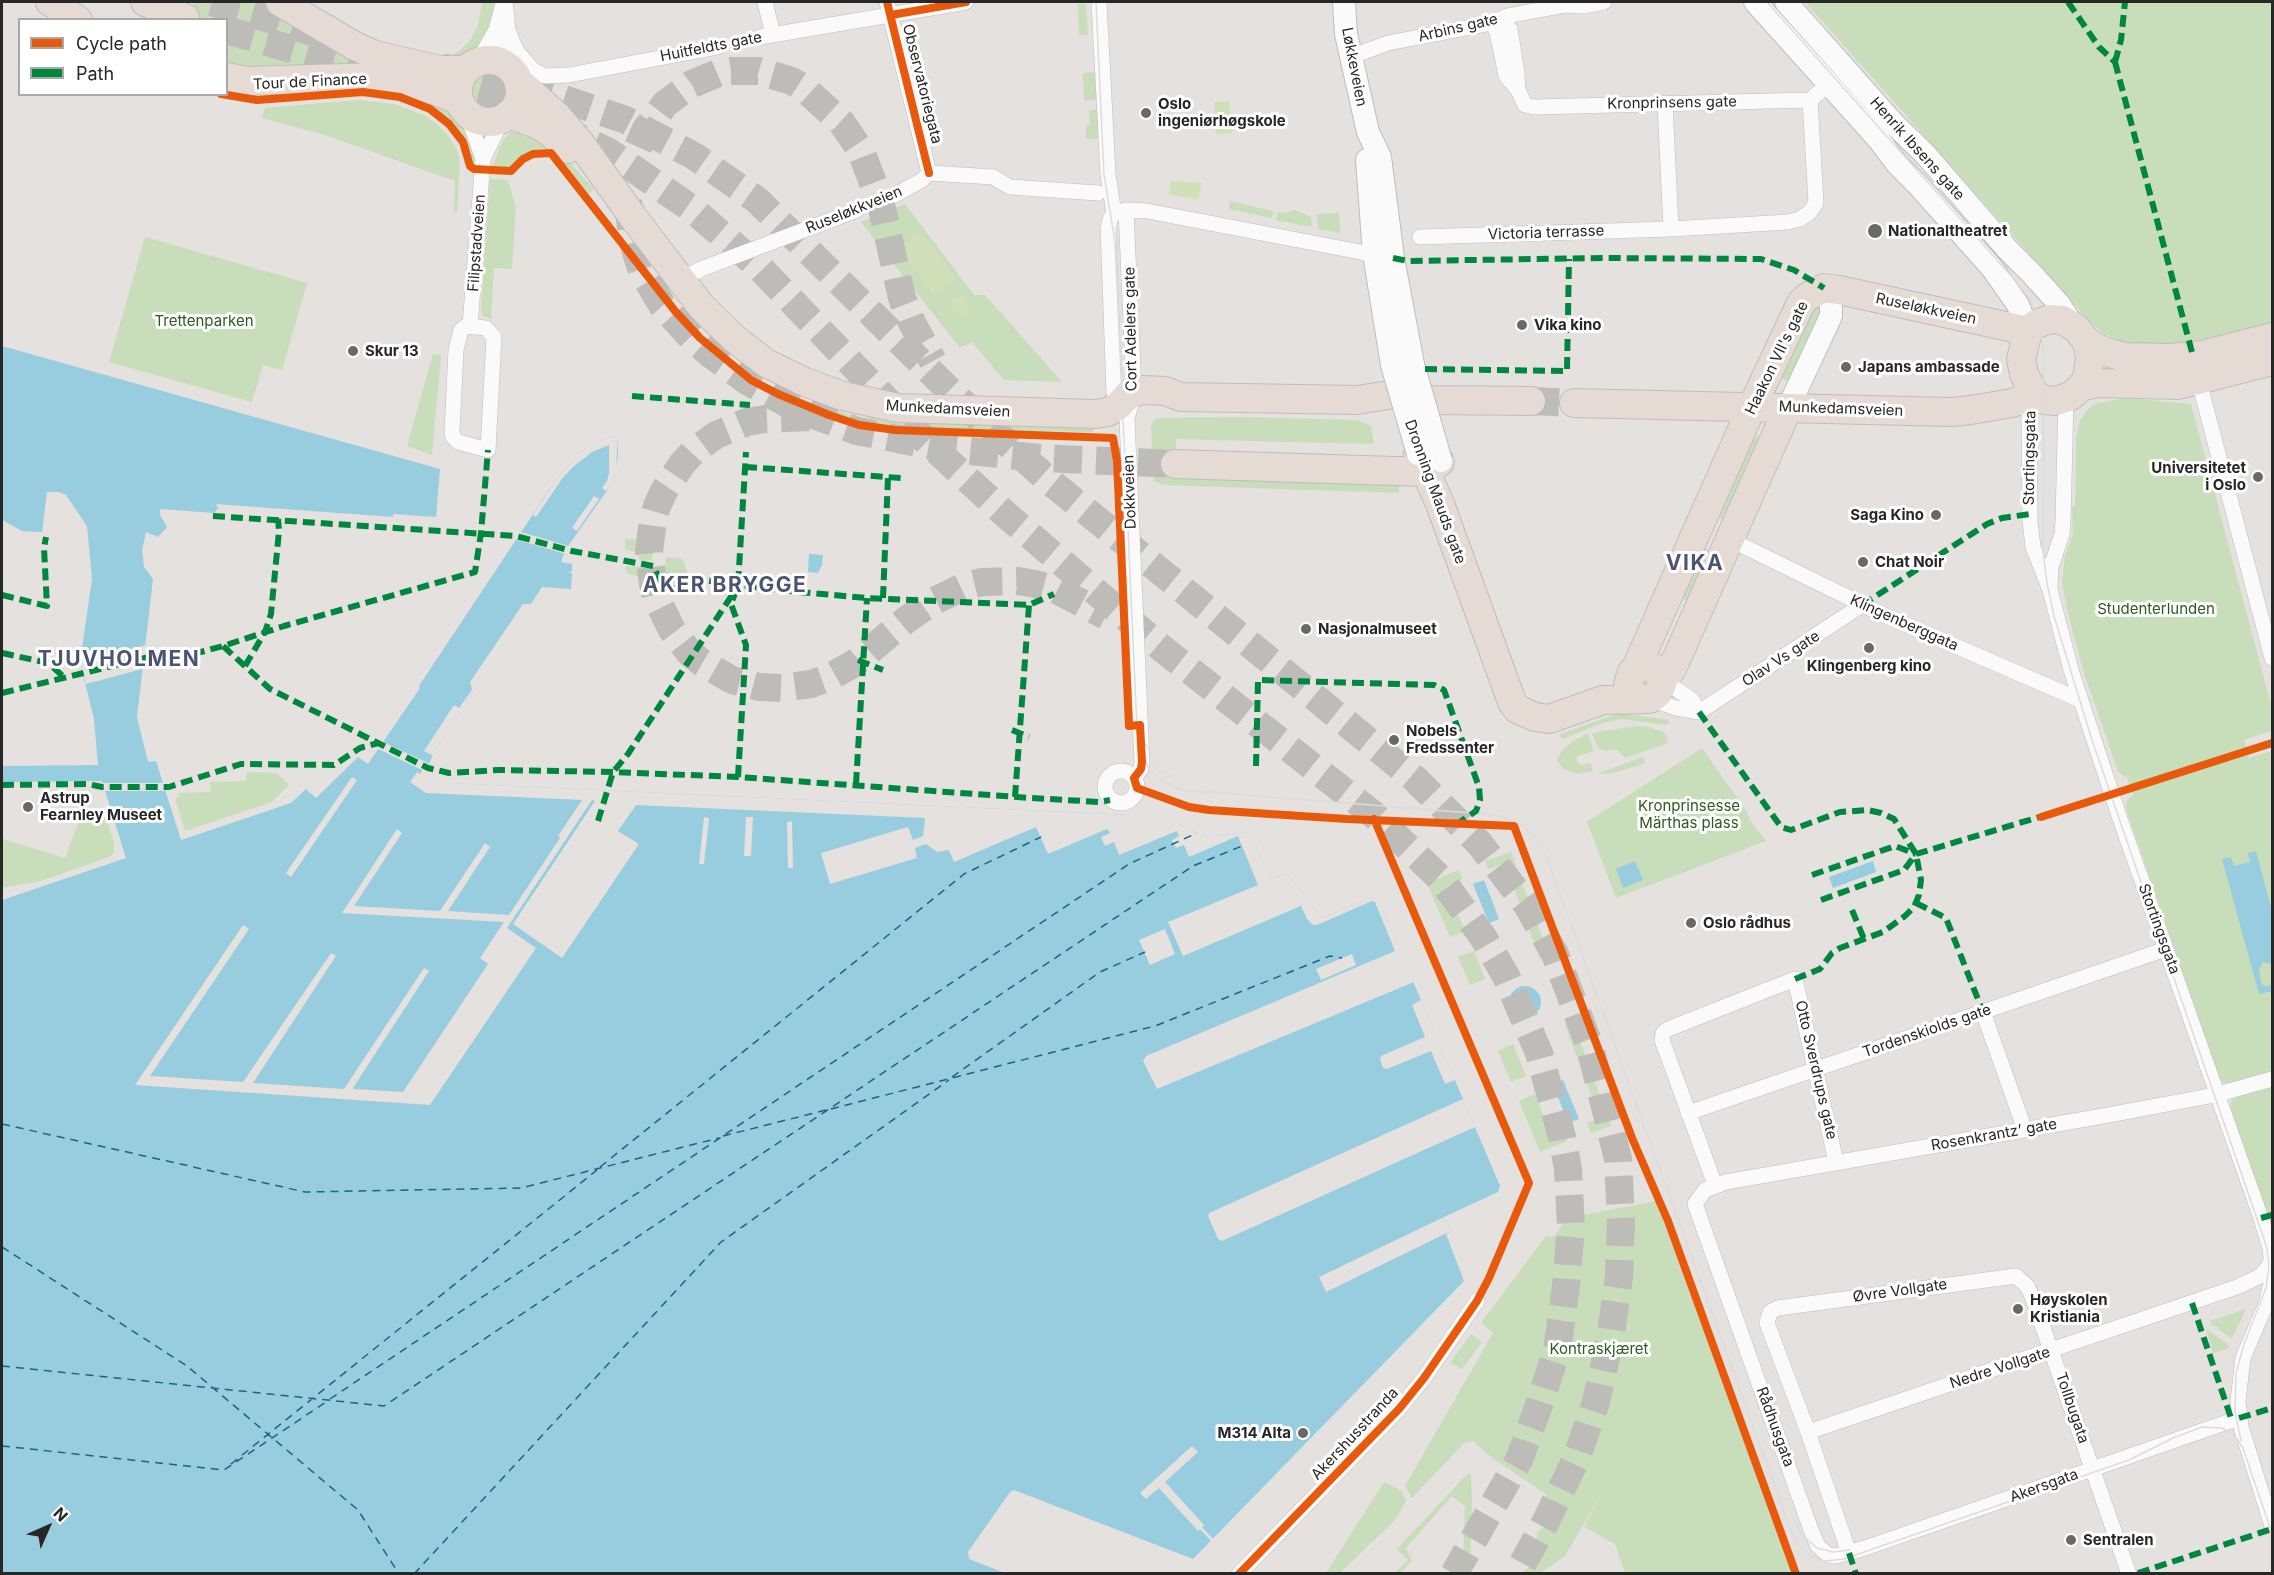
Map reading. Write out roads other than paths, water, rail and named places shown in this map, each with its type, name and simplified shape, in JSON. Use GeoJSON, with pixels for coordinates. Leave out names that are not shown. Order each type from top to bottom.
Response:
{"type":"FeatureCollection","features":[{"type":"Feature","properties":{"kind":"highway"},"geometry":{"type":"LineString","coordinates":[[50,2],[75,18]]}},
{"type":"Feature","properties":{"kind":"highway"},"geometry":{"type":"LineString","coordinates":[[145,2],[185,18]]}},
{"type":"Feature","properties":{"kind":"highway"},"geometry":{"type":"LineString","coordinates":[[228,77],[248,81],[377,77],[427,88],[463,107],[474,118],[489,122],[506,116],[514,109],[520,95],[513,74],[497,61],[440,70],[375,55],[353,45],[280,2]]}},
{"type":"Feature","properties":{"kind":"highway"},"geometry":{"type":"LineString","coordinates":[[463,107],[457,89],[460,79],[472,66]]}},
{"type":"Feature","properties":{"kind":"highway","name":"Munkedamsveien"},"geometry":{"type":"LineString","coordinates":[[513,74],[577,138],[633,217],[701,306],[752,352],[786,374],[843,396],[898,408],[1100,414],[1127,405],[1164,405],[1181,397],[1357,400],[1390,409],[1406,409],[1432,400],[1531,401]]}},
{"type":"Feature","properties":{"kind":"highway","name":"Munkedamsveien"},"geometry":{"type":"LineString","coordinates":[[506,116],[539,125],[552,133],[633,217]]}},
{"type":"Feature","properties":{"kind":"highway","name":"Ruseløkkveien"},"geometry":{"type":"LineString","coordinates":[[1824,288],[2028,332]]}},
{"type":"Feature","properties":{"kind":"highway","name":"Haakon VII's gate"},"geometry":{"type":"LineString","coordinates":[[1643,684],[1752,407],[1801,303],[1814,291],[1824,288]]}},
{"type":"Feature","properties":{"kind":"highway"},"geometry":{"type":"LineString","coordinates":[[2272,337],[2196,369],[2174,386],[2100,383],[2074,393],[2044,400],[2035,395],[2024,374],[2020,359],[2028,332],[2036,324],[2050,319],[2062,320],[2103,351],[2124,357],[2171,358],[2196,369],[2272,361]]}},
{"type":"Feature","properties":{"kind":"highway"},"geometry":{"type":"LineString","coordinates":[[2074,393],[2089,367],[2089,350],[2079,333]]}},
{"type":"Feature","properties":{"kind":"highway","name":"Munkedamsveien"},"geometry":{"type":"LineString","coordinates":[[1574,403],[1951,412],[2012,403],[2035,395]]}},
{"type":"Feature","properties":{"kind":"highway","name":"Haakon VII's gate"},"geometry":{"type":"LineString","coordinates":[[1643,684],[1672,669],[1788,408]]}},
{"type":"Feature","properties":{"kind":"highway"},"geometry":{"type":"LineString","coordinates":[[1176,455],[1428,462]]}},
{"type":"Feature","properties":{"kind":"highway","name":"Dronning Mauds gate"},"geometry":{"type":"LineString","coordinates":[[1428,462],[1444,478],[1529,714],[1549,719],[1643,684]]}},
{"type":"Feature","properties":{"kind":"main road","name":"Løkkeveien"},"geometry":{"type":"LineString","coordinates":[[1344,2],[1350,57],[1368,132],[1367,160],[1383,256]]}},
{"type":"Feature","properties":{"kind":"main road","name":"Henrik Ibsens gate"},"geometry":{"type":"LineString","coordinates":[[1755,2],[1879,140],[1892,159],[1992,268],[2018,305],[2028,332]]}},
{"type":"Feature","properties":{"kind":"main road","name":"Henrik Ibsens gate"},"geometry":{"type":"LineString","coordinates":[[1786,2],[2059,304],[2079,333]]}},
{"type":"Feature","properties":{"kind":"main road","name":"Dronning Mauds gate"},"geometry":{"type":"LineString","coordinates":[[1383,256],[1402,364],[1428,462]]}},
{"type":"Feature","properties":{"kind":"main road","name":"Haakon VII's gate"},"geometry":{"type":"LineString","coordinates":[[1788,408],[1831,316],[1831,301],[1824,288]]}},
{"type":"Feature","properties":{"kind":"street"},"geometry":{"type":"LineString","coordinates":[[472,66],[496,30],[504,2]]}},
{"type":"Feature","properties":{"kind":"street","name":"Huitfeldts gate"},"geometry":{"type":"LineString","coordinates":[[504,2],[508,30],[516,50],[533,70],[545,76],[569,75],[718,46]]}},
{"type":"Feature","properties":{"kind":"street","name":"Huitfeldts gate"},"geometry":{"type":"LineString","coordinates":[[765,2],[766,36],[889,8],[966,2]]}},
{"type":"Feature","properties":{"kind":"street","name":"Cort Adelers gate"},"geometry":{"type":"LineString","coordinates":[[1099,2],[1107,174],[1120,212],[1109,223],[1108,236],[1114,392],[1127,405]]}},
{"type":"Feature","properties":{"kind":"street","name":"Arbins gate"},"geometry":{"type":"LineString","coordinates":[[1350,57],[1388,43],[1566,5],[1582,6],[1604,2]]}},
{"type":"Feature","properties":{"kind":"street","name":"Observatoriegata"},"geometry":{"type":"LineString","coordinates":[[889,8],[929,172]]}},
{"type":"Feature","properties":{"kind":"street","name":"Kronprinsens gate"},"geometry":{"type":"LineString","coordinates":[[1500,20],[1497,32],[1506,76],[1518,90],[1525,105],[1534,107],[1810,100]]}},
{"type":"Feature","properties":{"kind":"street","name":"Munkedamsveien"},"geometry":{"type":"LineString","coordinates":[[496,30],[513,74]]}},
{"type":"Feature","properties":{"kind":"street"},"geometry":{"type":"LineString","coordinates":[[1810,100],[1829,84]]}},
{"type":"Feature","properties":{"kind":"street","name":"Victoria terrasse"},"geometry":{"type":"LineString","coordinates":[[1420,237],[1671,229],[1788,222],[1800,219],[1810,212],[1816,203],[1810,100]]}},
{"type":"Feature","properties":{"kind":"street"},"geometry":{"type":"LineString","coordinates":[[1665,103],[1671,229]]}},
{"type":"Feature","properties":{"kind":"street","name":"Filipstadveien"},"geometry":{"type":"LineString","coordinates":[[463,107],[483,159]]}},
{"type":"Feature","properties":{"kind":"street","name":"Filipstadveien"},"geometry":{"type":"LineString","coordinates":[[470,326],[483,159],[506,116]]}},
{"type":"Feature","properties":{"kind":"street"},"geometry":{"type":"LineString","coordinates":[[929,172],[993,177],[1010,187],[1098,193]]}},
{"type":"Feature","properties":{"kind":"street","name":"Ruseløkkveien"},"geometry":{"type":"LineString","coordinates":[[895,195],[922,180],[929,172]]}},
{"type":"Feature","properties":{"kind":"street","name":"Ruseløkkveien"},"geometry":{"type":"LineString","coordinates":[[682,279],[701,269],[857,210]]}},
{"type":"Feature","properties":{"kind":"street"},"geometry":{"type":"LineString","coordinates":[[1120,212],[1147,211],[1383,256]]}},
{"type":"Feature","properties":{"kind":"street","name":"Filipstadveien"},"geometry":{"type":"LineString","coordinates":[[470,326],[490,330],[494,338],[488,450],[458,442],[452,432],[456,350],[461,330],[463,327],[470,326]]}},
{"type":"Feature","properties":{"kind":"street"},"geometry":{"type":"LineString","coordinates":[[2196,369],[2272,658]]}},
{"type":"Feature","properties":{"kind":"street","name":"Stortingsgata"},"geometry":{"type":"LineString","coordinates":[[2050,590],[2051,567],[2062,534],[2074,393]]}},
{"type":"Feature","properties":{"kind":"street","name":"Stortingsgata"},"geometry":{"type":"LineString","coordinates":[[2035,395],[2029,411],[2030,534],[2038,562],[2050,590],[2062,642],[2080,700],[2258,1212],[2272,1263]]}},
{"type":"Feature","properties":{"kind":"street","name":"Dokkveien"},"geometry":{"type":"LineString","coordinates":[[1127,405],[1142,762],[1141,769],[1134,778]]}},
{"type":"Feature","properties":{"kind":"street","name":"Klingenberggata"},"geometry":{"type":"LineString","coordinates":[[1731,540],[1862,605],[2080,700]]}},
{"type":"Feature","properties":{"kind":"street","name":"Olav Vs gate"},"geometry":{"type":"LineString","coordinates":[[1699,712],[1862,605]]}},
{"type":"Feature","properties":{"kind":"street"},"geometry":{"type":"LineString","coordinates":[[1643,684],[1692,700],[1699,712]]}},
{"type":"Feature","properties":{"kind":"street"},"geometry":{"type":"LineString","coordinates":[[1643,684],[1676,708],[1699,712]]}},
{"type":"Feature","properties":{"kind":"street","name":"Tordenskiolds gate"},"geometry":{"type":"LineString","coordinates":[[1688,1113],[2166,949]]}},
{"type":"Feature","properties":{"kind":"street","name":"Otto Sverdrups gate"},"geometry":{"type":"LineString","coordinates":[[1688,1113],[1662,1040],[1663,1033],[1668,1029],[1795,979],[1836,1162]]}},
{"type":"Feature","properties":{"kind":"street"},"geometry":{"type":"LineString","coordinates":[[1983,1012],[2025,1130]]}},
{"type":"Feature","properties":{"kind":"street","name":"Rosenkrantz’ gate"},"geometry":{"type":"LineString","coordinates":[[1715,1185],[2217,1095],[2272,1079]]}},
{"type":"Feature","properties":{"kind":"street"},"geometry":{"type":"LineString","coordinates":[[1688,1113],[1715,1185]]}},
{"type":"Feature","properties":{"kind":"street","name":"Rådhusgata"},"geometry":{"type":"LineString","coordinates":[[1715,1185],[1702,1193],[1695,1207],[1811,1530],[1818,1546],[1828,1555],[1849,1553],[1808,1432],[1767,1323],[1770,1311],[1778,1308]]}},
{"type":"Feature","properties":{"kind":"street","name":"Nedre Vollgate"},"geometry":{"type":"LineString","coordinates":[[1808,1432],[2192,1303],[2255,1279],[2272,1263]]}},
{"type":"Feature","properties":{"kind":"street","name":"Øvre Vollgate"},"geometry":{"type":"LineString","coordinates":[[1778,1308],[2009,1275],[2022,1279]]}},
{"type":"Feature","properties":{"kind":"street","name":"Tollbugata"},"geometry":{"type":"LineString","coordinates":[[2022,1279],[2032,1296],[2129,1574]]}},
{"type":"Feature","properties":{"kind":"street"},"geometry":{"type":"LineString","coordinates":[[2272,1279],[2269,1296],[2249,1341],[2240,1370],[2240,1418],[2272,1526]]}},
{"type":"Feature","properties":{"kind":"street","name":"Akershusstranda"},"geometry":{"type":"LineString","coordinates":[[1239,1574],[1399,1409],[1424,1378],[1477,1301]]}},
{"type":"Feature","properties":{"kind":"street","name":"Akersgata"},"geometry":{"type":"LineString","coordinates":[[1849,1553],[2240,1418]]}},
{"type":"Feature","properties":{"kind":"water"},"geometry":{"type":"Polygon","coordinates":[[[2,346],[440,469],[436,517],[393,514],[393,517],[216,504],[218,508],[214,513],[160,509],[160,515],[167,527],[158,537],[146,532],[142,550],[144,567],[153,579],[137,717],[148,762],[156,761],[181,840],[291,803],[306,789],[316,798],[358,757],[368,764],[557,478],[578,454],[596,442],[618,435],[618,456],[613,482],[566,549],[561,562],[572,564],[572,571],[568,573],[572,573],[571,589],[542,587],[436,748],[429,764],[449,766],[449,783],[1131,815],[1194,815],[1205,837],[1250,832],[1270,879],[1287,873],[1322,918],[1372,897],[1378,899],[1500,1186],[1498,1192],[1444,1217],[1451,1231],[1446,1234],[1464,1281],[1193,1559],[1014,1490],[1010,1492],[968,1552],[969,1559],[1005,1573],[2,1573],[2,900],[126,858],[102,781],[2,782],[2,766],[98,765],[94,719],[80,662],[92,579],[87,526],[66,495],[58,492],[47,492],[42,532],[22,531],[2,520],[2,346]]]}},
{"type":"Feature","properties":{"kind":"water"},"geometry":{"type":"Polygon","coordinates":[[[809,554],[823,555],[818,573],[808,572],[809,554]]]}},
{"type":"Feature","properties":{"kind":"water"},"geometry":{"type":"Polygon","coordinates":[[[2256,851],[2272,911],[2272,964],[2263,962],[2259,969],[2261,983],[2264,986],[2272,985],[2272,991],[2259,994],[2222,859],[2231,857],[2234,866],[2250,862],[2248,853],[2256,851]]]}},
{"type":"Feature","properties":{"kind":"water"},"geometry":{"type":"Polygon","coordinates":[[[1635,861],[1643,880],[1623,888],[1616,869],[1635,861]]]}},
{"type":"Feature","properties":{"kind":"water"},"geometry":{"type":"Polygon","coordinates":[[[1873,861],[1876,872],[1833,888],[1829,877],[1873,861]]]}},
{"type":"Feature","properties":{"kind":"water"},"geometry":{"type":"Polygon","coordinates":[[[1484,880],[1499,919],[1489,923],[1473,884],[1484,880]]]}},
{"type":"Feature","properties":{"kind":"water"},"geometry":{"type":"Polygon","coordinates":[[[1525,986],[1536,991],[1541,1002],[1536,1013],[1525,1018],[1514,1013],[1509,1002],[1514,991],[1525,986]]]}},
{"type":"Feature","properties":{"kind":"water"},"geometry":{"type":"Polygon","coordinates":[[[1563,1080],[1579,1119],[1568,1123],[1553,1084],[1563,1080]]]}},
{"type":"Feature","properties":{"kind":"tunnel"},"geometry":{"type":"LineString","coordinates":[[212,2],[330,37]]}},
{"type":"Feature","properties":{"kind":"tunnel"},"geometry":{"type":"LineString","coordinates":[[228,31],[377,74]]}},
{"type":"Feature","properties":{"kind":"tunnel"},"geometry":{"type":"LineString","coordinates":[[442,67],[534,89],[626,120],[694,156],[757,200],[955,396],[1047,479],[1415,779],[1479,843],[1527,905],[1555,954],[1590,1047],[1618,1159],[1621,1221],[1619,1277],[1610,1340],[1596,1402],[1577,1457],[1517,1574]]}},
{"type":"Feature","properties":{"kind":"tunnel"},"geometry":{"type":"LineString","coordinates":[[638,147],[646,129],[665,104],[692,84],[718,73],[758,71],[792,81],[806,90],[842,123],[861,151],[881,204],[902,298],[911,321],[933,361]]}},
{"type":"Feature","properties":{"kind":"tunnel"},"geometry":{"type":"LineString","coordinates":[[436,90],[526,113],[609,152],[692,209],[759,267],[921,436],[1005,514],[1164,650],[1374,815],[1441,879],[1483,937],[1506,976],[1539,1053],[1562,1137],[1568,1169],[1571,1227],[1557,1350],[1539,1405],[1519,1460],[1454,1574]]}},
{"type":"Feature","properties":{"kind":"tunnel"},"geometry":{"type":"LineString","coordinates":[[628,201],[632,237],[637,256],[642,271],[662,305],[709,353],[747,381],[795,408],[857,431],[948,449],[1040,458],[1175,464]]}},
{"type":"Feature","properties":{"kind":"tunnel"},"geometry":{"type":"LineString","coordinates":[[1531,401],[1574,403]]}},
{"type":"Feature","properties":{"kind":"tunnel"},"geometry":{"type":"LineString","coordinates":[[809,417],[747,422],[716,435],[694,451],[682,464],[657,506],[649,551],[656,597],[672,630],[689,652],[701,662],[732,680],[759,687],[781,688],[811,684],[828,678],[855,663],[906,620],[932,602],[965,586],[982,582],[1018,581],[1057,590],[1106,616]]}},
{"type":"Feature","properties":{"kind":"tram line"},"geometry":{"type":"LineString","coordinates":[[1096,2],[1104,175],[1115,242],[1137,728],[1139,748],[1149,769],[1164,782],[1183,790],[1496,815],[1520,824],[1535,837],[1547,858],[1791,1531],[1797,1544],[1810,1556],[1825,1561],[1844,1559],[2129,1460],[2173,1438],[2202,1427],[2222,1428],[2235,1436],[2243,1448],[2253,1478]]}},
{"type":"Feature","properties":{"kind":"tram line"},"geometry":{"type":"LineString","coordinates":[[1767,2],[2014,279],[2029,298],[2040,322],[2044,355],[2043,551],[2054,616],[2091,737],[2267,1248],[2269,1266],[2266,1288],[2244,1344],[2236,1373],[2235,1412],[2241,1441]]}},
{"type":"Feature","properties":{"kind":"tram line"},"geometry":{"type":"LineString","coordinates":[[1146,744],[1160,768],[1176,779]]}},
{"type":"Feature","properties":{"kind":"tram line"},"geometry":{"type":"LineString","coordinates":[[2251,1472],[2272,1533]]}},
{"type":"Feature","properties":{"kind":"tram line"},"geometry":{"type":"LineString","coordinates":[[1795,1522],[1801,1534],[1817,1548],[1833,1552],[1850,1550]]}},
{"type":"Feature","properties":{"kind":"place","name":"Oslo ingeniørhøgskole"},"geometry":{"type":"Point","coordinates":[1146,113]}},
{"type":"Feature","properties":{"kind":"place","name":"Nationaltheatret"},"geometry":{"type":"Point","coordinates":[1875,231]}},
{"type":"Feature","properties":{"kind":"place","name":"Vika kino"},"geometry":{"type":"Point","coordinates":[1522,325]}},
{"type":"Feature","properties":{"kind":"place","name":"Skur 13"},"geometry":{"type":"Point","coordinates":[353,351]}},
{"type":"Feature","properties":{"kind":"place","name":"Japans ambassade"},"geometry":{"type":"Point","coordinates":[1846,367]}},
{"type":"Feature","properties":{"kind":"place","name":"Universitetet i Oslo"},"geometry":{"type":"Point","coordinates":[2258,477]}},
{"type":"Feature","properties":{"kind":"place","name":"Saga Kino"},"geometry":{"type":"Point","coordinates":[1936,515]}},
{"type":"Feature","properties":{"kind":"place","name":"Chat Noir"},"geometry":{"type":"Point","coordinates":[1863,562]}},
{"type":"Feature","properties":{"kind":"place","name":"Nasjonalmuseet"},"geometry":{"type":"Point","coordinates":[1306,629]}},
{"type":"Feature","properties":{"kind":"place","name":"Klingenberg kino"},"geometry":{"type":"Point","coordinates":[1869,648]}},
{"type":"Feature","properties":{"kind":"place","name":"Nobels Fredssenter"},"geometry":{"type":"Point","coordinates":[1394,740]}},
{"type":"Feature","properties":{"kind":"place","name":"Astrup Fearnley Museet"},"geometry":{"type":"Point","coordinates":[28,807]}},
{"type":"Feature","properties":{"kind":"place","name":"Oslo rådhus"},"geometry":{"type":"Point","coordinates":[1691,923]}},
{"type":"Feature","properties":{"kind":"place","name":"Høyskolen Kristiania"},"geometry":{"type":"Point","coordinates":[2018,1309]}},
{"type":"Feature","properties":{"kind":"place","name":"M314 Alta"},"geometry":{"type":"Point","coordinates":[1303,1433]}},
{"type":"Feature","properties":{"kind":"place","name":"Sentralen"},"geometry":{"type":"Point","coordinates":[2071,1540]}},
{"type":"Feature","properties":{"kind":"district","name":"VIKA"},"geometry":{"type":"Point","coordinates":[1695,564]}},
{"type":"Feature","properties":{"kind":"district","name":"AKER BRYGGE"},"geometry":{"type":"Point","coordinates":[725,586]}},
{"type":"Feature","properties":{"kind":"district","name":"TJUVHOLMEN"},"geometry":{"type":"Point","coordinates":[119,660]}},
{"type":"Feature","properties":{"kind":"park label","name":"Trettenparken"},"geometry":{"type":"Point","coordinates":[204,321]}},
{"type":"Feature","properties":{"kind":"park label","name":"Studenterlunden"},"geometry":{"type":"Point","coordinates":[2156,609]}},
{"type":"Feature","properties":{"kind":"park label","name":"Kronprinsesse Märthas plass"},"geometry":{"type":"Point","coordinates":[1689,814]}},
{"type":"Feature","properties":{"kind":"park label","name":"Kontraskjæret"},"geometry":{"type":"Point","coordinates":[1599,1349]}}]}
